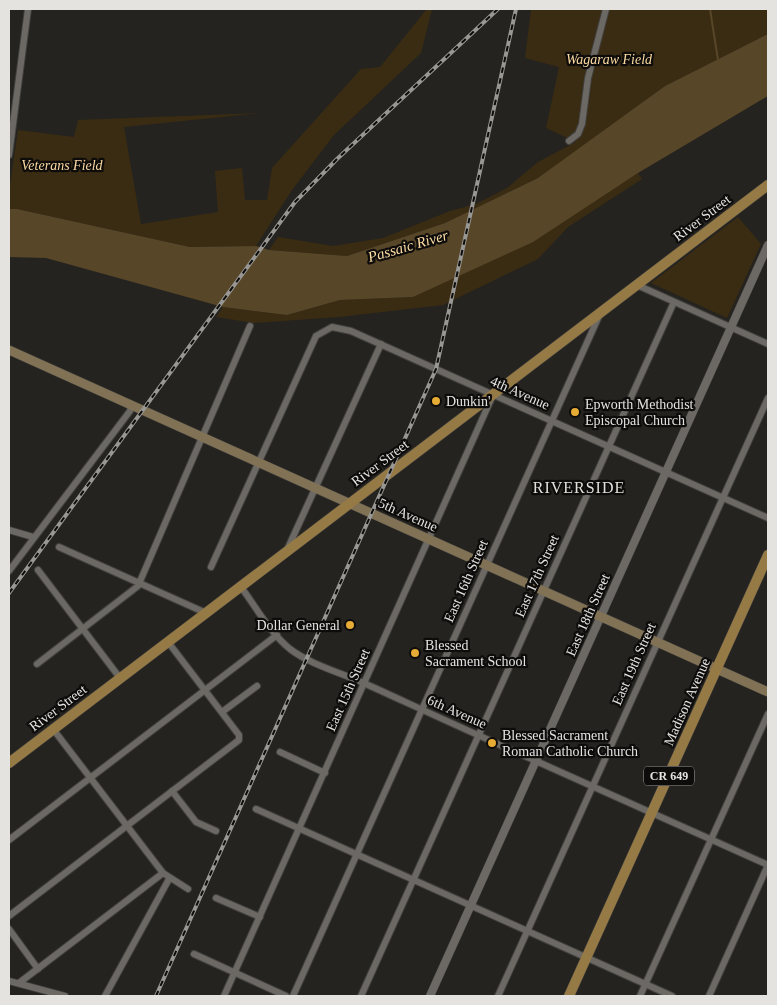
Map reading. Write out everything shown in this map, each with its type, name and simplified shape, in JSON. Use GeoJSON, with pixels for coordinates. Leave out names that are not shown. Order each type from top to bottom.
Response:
{"type":"FeatureCollection","features":[{"type":"Feature","properties":{"kind":"main road","name":"River Street"},"geometry":{"type":"LineString","coordinates":[[9,763],[768,185]]}},
{"type":"Feature","properties":{"kind":"main road","name":"5th Avenue"},"geometry":{"type":"LineString","coordinates":[[9,350],[768,692]]}},
{"type":"Feature","properties":{"kind":"main road","name":"Madison Avenue"},"geometry":{"type":"LineString","coordinates":[[570,996],[768,555]]}},
{"type":"Feature","properties":{"kind":"street"},"geometry":{"type":"LineString","coordinates":[[9,155],[28,9]]}},
{"type":"Feature","properties":{"kind":"street"},"geometry":{"type":"LineString","coordinates":[[569,142],[578,134],[582,124],[590,70],[606,9]]}},
{"type":"Feature","properties":{"kind":"street","name":"East 18th Street"},"geometry":{"type":"LineString","coordinates":[[430,996],[768,245]]}},
{"type":"Feature","properties":{"kind":"street"},"geometry":{"type":"LineString","coordinates":[[637,285],[768,344]]}},
{"type":"Feature","properties":{"kind":"street","name":"East 17th Street"},"geometry":{"type":"LineString","coordinates":[[361,996],[674,302]]}},
{"type":"Feature","properties":{"kind":"street","name":"East 16th Street"},"geometry":{"type":"LineString","coordinates":[[293,996],[601,312]]}},
{"type":"Feature","properties":{"kind":"street"},"geometry":{"type":"LineString","coordinates":[[37,664],[134,591],[250,326]]}},
{"type":"Feature","properties":{"kind":"street","name":"4th Avenue"},"geometry":{"type":"LineString","coordinates":[[259,462],[316,336],[325,329],[338,327],[552,420],[768,518]]}},
{"type":"Feature","properties":{"kind":"street"},"geometry":{"type":"LineString","coordinates":[[286,552],[380,344]]}},
{"type":"Feature","properties":{"kind":"street","name":"East 15th Street"},"geometry":{"type":"LineString","coordinates":[[224,996],[430,539],[493,394]]}},
{"type":"Feature","properties":{"kind":"street","name":"East 19th Street"},"geometry":{"type":"LineString","coordinates":[[498,996],[768,398]]}},
{"type":"Feature","properties":{"kind":"street"},"geometry":{"type":"LineString","coordinates":[[9,571],[130,412],[132,405]]}},
{"type":"Feature","properties":{"kind":"street"},"geometry":{"type":"LineString","coordinates":[[211,567],[259,462]]}},
{"type":"Feature","properties":{"kind":"street"},"geometry":{"type":"LineString","coordinates":[[9,530],[33,537]]}},
{"type":"Feature","properties":{"kind":"street"},"geometry":{"type":"LineString","coordinates":[[59,547],[206,613]]}},
{"type":"Feature","properties":{"kind":"street"},"geometry":{"type":"LineString","coordinates":[[38,570],[120,678]]}},
{"type":"Feature","properties":{"kind":"street","name":"6th Avenue"},"geometry":{"type":"LineString","coordinates":[[240,587],[277,636],[290,649],[768,865]]}},
{"type":"Feature","properties":{"kind":"street"},"geometry":{"type":"LineString","coordinates":[[9,840],[277,636]]}},
{"type":"Feature","properties":{"kind":"street"},"geometry":{"type":"LineString","coordinates":[[9,916],[239,738],[222,712],[168,642]]}},
{"type":"Feature","properties":{"kind":"street"},"geometry":{"type":"LineString","coordinates":[[222,712],[257,686]]}},
{"type":"Feature","properties":{"kind":"street"},"geometry":{"type":"LineString","coordinates":[[640,996],[768,714]]}},
{"type":"Feature","properties":{"kind":"street"},"geometry":{"type":"LineString","coordinates":[[53,729],[163,873],[169,879],[188,889]]}},
{"type":"Feature","properties":{"kind":"street"},"geometry":{"type":"LineString","coordinates":[[280,752],[325,773]]}},
{"type":"Feature","properties":{"kind":"street"},"geometry":{"type":"LineString","coordinates":[[172,791],[196,822],[216,831]]}},
{"type":"Feature","properties":{"kind":"street"},"geometry":{"type":"LineString","coordinates":[[256,808],[672,996]]}},
{"type":"Feature","properties":{"kind":"street"},"geometry":{"type":"LineString","coordinates":[[709,996],[768,865]]}},
{"type":"Feature","properties":{"kind":"street"},"geometry":{"type":"LineString","coordinates":[[19,984],[163,873]]}},
{"type":"Feature","properties":{"kind":"street"},"geometry":{"type":"LineString","coordinates":[[105,996],[169,879]]}},
{"type":"Feature","properties":{"kind":"street"},"geometry":{"type":"LineString","coordinates":[[216,898],[260,917]]}},
{"type":"Feature","properties":{"kind":"street"},"geometry":{"type":"LineString","coordinates":[[9,930],[38,969]]}},
{"type":"Feature","properties":{"kind":"street"},"geometry":{"type":"LineString","coordinates":[[194,954],[286,996]]}},
{"type":"Feature","properties":{"kind":"street"},"geometry":{"type":"LineString","coordinates":[[9,980],[65,996]]}},
{"type":"Feature","properties":{"kind":"green space","name":"Veterans Field"},"geometry":{"type":"Polygon","coordinates":[[[427,9],[432,9],[421,53],[334,135],[292,190],[256,246],[190,247],[17,209],[9,209],[9,192],[18,130],[74,137],[78,120],[262,113],[124,127],[141,224],[218,212],[215,171],[242,168],[245,200],[267,200],[272,168],[361,69],[380,67],[427,9]]]}},
{"type":"Feature","properties":{"kind":"green space","name":"Wagaraw Field"},"geometry":{"type":"Polygon","coordinates":[[[531,9],[768,9],[768,34],[665,86],[542,176],[445,223],[347,256],[269,250],[278,237],[333,246],[383,238],[450,211],[476,204],[507,188],[538,162],[576,142],[546,128],[559,67],[525,58],[531,9]]]}},
{"type":"Feature","properties":{"kind":"green space"},"geometry":{"type":"Polygon","coordinates":[[[638,173],[642,179],[568,227],[538,259],[443,305],[339,317],[254,323],[216,317],[223,307],[287,315],[340,300],[413,297],[585,206],[638,173]]]}},
{"type":"Feature","properties":{"kind":"green space"},"geometry":{"type":"Polygon","coordinates":[[[738,217],[761,244],[727,318],[651,283],[738,217]]]}},
{"type":"Feature","properties":{"kind":"water","name":"Passaic River"},"geometry":{"type":"Polygon","coordinates":[[[768,34],[768,96],[638,173],[533,242],[413,297],[340,300],[287,315],[223,307],[46,258],[9,257],[9,209],[17,209],[190,247],[256,246],[269,250],[347,256],[445,223],[538,178],[665,86],[768,34]]]}},
{"type":"Feature","properties":{"kind":"waterway"},"geometry":{"type":"LineString","coordinates":[[710,9],[718,60]]}},
{"type":"Feature","properties":{"kind":"railway"},"geometry":{"type":"LineString","coordinates":[[9,593],[295,202],[337,159],[498,9]]}},
{"type":"Feature","properties":{"kind":"railway"},"geometry":{"type":"LineString","coordinates":[[156,996],[436,369],[516,9]]}},
{"type":"Feature","properties":{"kind":"place","name":"Dunkin'"},"geometry":{"type":"Point","coordinates":[436,401]}},
{"type":"Feature","properties":{"kind":"place","name":"Epworth Methodist Episcopal Church"},"geometry":{"type":"Point","coordinates":[575,412]}},
{"type":"Feature","properties":{"kind":"place","name":"Dollar General"},"geometry":{"type":"Point","coordinates":[350,625]}},
{"type":"Feature","properties":{"kind":"place","name":"Blessed Sacrament School"},"geometry":{"type":"Point","coordinates":[415,653]}},
{"type":"Feature","properties":{"kind":"place","name":"Blessed Sacrament Roman Catholic Church"},"geometry":{"type":"Point","coordinates":[492,743]}},
{"type":"Feature","properties":{"kind":"district","name":"RIVERSIDE"},"geometry":{"type":"Point","coordinates":[579,487]}}]}
